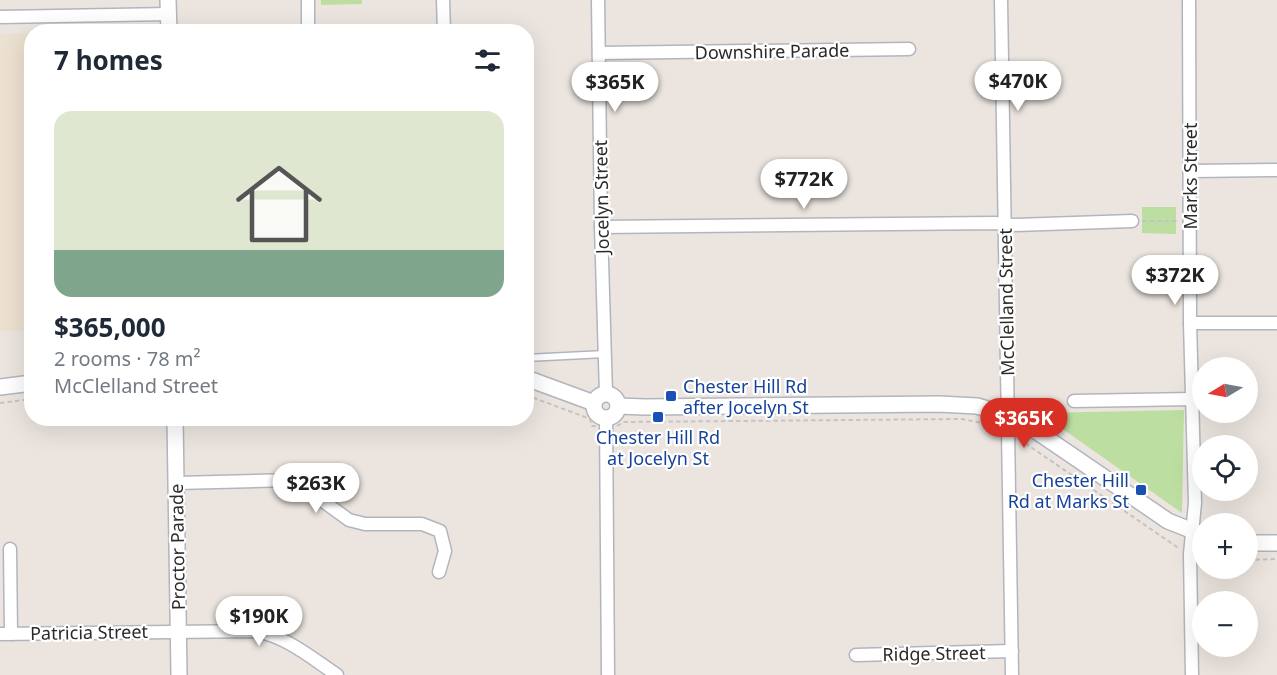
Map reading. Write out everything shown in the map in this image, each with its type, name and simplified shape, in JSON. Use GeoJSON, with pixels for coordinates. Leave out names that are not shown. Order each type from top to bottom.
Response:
{"type":"FeatureCollection","features":[{"type":"Feature","properties":{"kind":"street"},"geometry":{"type":"LineString","coordinates":[[308,0],[308,24]]}},
{"type":"Feature","properties":{"kind":"street"},"geometry":{"type":"LineString","coordinates":[[443,0],[444,24]]}},
{"type":"Feature","properties":{"kind":"street","name":"Jocelyn Street"},"geometry":{"type":"LineString","coordinates":[[598,0],[605,354],[600,398]]}},
{"type":"Feature","properties":{"kind":"street","name":"McClelland Street"},"geometry":{"type":"LineString","coordinates":[[1001,0],[1012,675]]}},
{"type":"Feature","properties":{"kind":"street","name":"Marks Street"},"geometry":{"type":"LineString","coordinates":[[1189,0],[1192,361]]}},
{"type":"Feature","properties":{"kind":"street"},"geometry":{"type":"LineString","coordinates":[[0,17],[169,7],[169,24]]}},
{"type":"Feature","properties":{"kind":"street","name":"Downshire Parade"},"geometry":{"type":"LineString","coordinates":[[599,53],[909,50]]}},
{"type":"Feature","properties":{"kind":"street"},"geometry":{"type":"LineString","coordinates":[[1191,171],[1277,170]]}},
{"type":"Feature","properties":{"kind":"street"},"geometry":{"type":"LineString","coordinates":[[601,227],[1132,221]]}},
{"type":"Feature","properties":{"kind":"street"},"geometry":{"type":"LineString","coordinates":[[1191,323],[1277,323]]}},
{"type":"Feature","properties":{"kind":"street"},"geometry":{"type":"LineString","coordinates":[[534,380],[600,398],[615,398],[618,406],[615,415],[606,418],[596,414],[600,398]]}},
{"type":"Feature","properties":{"kind":"street"},"geometry":{"type":"LineString","coordinates":[[0,387],[24,384]]}},
{"type":"Feature","properties":{"kind":"street"},"geometry":{"type":"LineString","coordinates":[[1074,401],[1192,399]]}},
{"type":"Feature","properties":{"kind":"street"},"geometry":{"type":"LineString","coordinates":[[618,406],[939,404],[976,406],[1008,415],[1039,433],[1159,515],[1192,531]]}},
{"type":"Feature","properties":{"kind":"street"},"geometry":{"type":"LineString","coordinates":[[606,418],[608,675]]}},
{"type":"Feature","properties":{"kind":"street","name":"Marks Street"},"geometry":{"type":"LineString","coordinates":[[1193,423],[1196,513]]}},
{"type":"Feature","properties":{"kind":"street","name":"Proctor Parade"},"geometry":{"type":"LineString","coordinates":[[175,426],[179,675]]}},
{"type":"Feature","properties":{"kind":"street"},"geometry":{"type":"LineString","coordinates":[[177,483],[291,480],[349,520],[365,524],[422,524],[440,531],[445,550],[439,572]]}},
{"type":"Feature","properties":{"kind":"street"},"geometry":{"type":"LineString","coordinates":[[1258,543],[1277,543]]}},
{"type":"Feature","properties":{"kind":"street"},"geometry":{"type":"LineString","coordinates":[[5,634],[10,549]]}},
{"type":"Feature","properties":{"kind":"street","name":"Marks Street"},"geometry":{"type":"LineString","coordinates":[[1192,675],[1195,579]]}},
{"type":"Feature","properties":{"kind":"street","name":"Patricia Street"},"geometry":{"type":"LineString","coordinates":[[5,634],[239,630],[273,635],[308,654],[337,675]]}},
{"type":"Feature","properties":{"kind":"street","name":"Ridge Street"},"geometry":{"type":"LineString","coordinates":[[856,655],[1012,651]]}},
{"type":"Feature","properties":{"kind":"lane"},"geometry":{"type":"LineString","coordinates":[[534,358],[605,354]]}},
{"type":"Feature","properties":{"kind":"path"},"geometry":{"type":"LineString","coordinates":[[1132,221],[1191,222]]}},
{"type":"Feature","properties":{"kind":"path"},"geometry":{"type":"LineString","coordinates":[[534,398],[590,419],[592,426]]}},
{"type":"Feature","properties":{"kind":"path"},"geometry":{"type":"LineString","coordinates":[[0,403],[24,400]]}},
{"type":"Feature","properties":{"kind":"path"},"geometry":{"type":"LineString","coordinates":[[620,426],[624,422],[951,419],[979,421],[995,426]]}},
{"type":"Feature","properties":{"kind":"path"},"geometry":{"type":"LineString","coordinates":[[1029,445],[1182,550]]}},
{"type":"Feature","properties":{"kind":"path"},"geometry":{"type":"LineString","coordinates":[[1258,560],[1277,559]]}},
{"type":"Feature","properties":{"kind":"shaded area"},"geometry":{"type":"Polygon","coordinates":[[[24,33],[24,331],[0,331],[0,34],[24,33]]]}},
{"type":"Feature","properties":{"kind":"green space"},"geometry":{"type":"Polygon","coordinates":[[[321,0],[362,0],[362,4],[321,5],[321,0]]]}},
{"type":"Feature","properties":{"kind":"green space"},"geometry":{"type":"Polygon","coordinates":[[[1142,207],[1176,207],[1176,234],[1142,233],[1142,207]]]}},
{"type":"Feature","properties":{"kind":"green space"},"geometry":{"type":"Polygon","coordinates":[[[1184,410],[1182,513],[1040,413],[1184,410]]]}},
{"type":"Feature","properties":{"kind":"place","name":"Chester Hill Rd after Jocelyn St"},"geometry":{"type":"Point","coordinates":[671,396]}},
{"type":"Feature","properties":{"kind":"place","name":"Chester Hill Rd at Jocelyn St"},"geometry":{"type":"Point","coordinates":[658,417]}},
{"type":"Feature","properties":{"kind":"place","name":"Chester Hill Rd at Marks St"},"geometry":{"type":"Point","coordinates":[1141,490]}}]}
